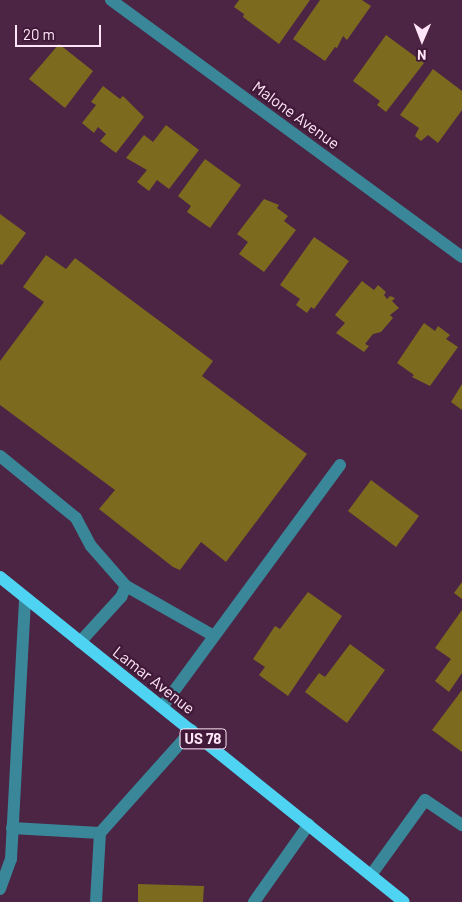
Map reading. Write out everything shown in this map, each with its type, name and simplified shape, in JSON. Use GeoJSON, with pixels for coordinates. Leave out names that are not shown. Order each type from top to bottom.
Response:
{"type":"FeatureCollection","features":[{"type":"Feature","properties":{"kind":"main road","name":"Lamar Avenue"},"geometry":{"type":"LineString","coordinates":[[0,577],[163,706],[404,902]]}},
{"type":"Feature","properties":{"kind":"street","name":"Malone Avenue"},"geometry":{"type":"LineString","coordinates":[[111,0],[462,257]]}},
{"type":"Feature","properties":{"kind":"street"},"geometry":{"type":"LineString","coordinates":[[0,456],[76,518],[92,546],[126,586],[214,636]]}},
{"type":"Feature","properties":{"kind":"street"},"geometry":{"type":"LineString","coordinates":[[163,706],[340,464]]}},
{"type":"Feature","properties":{"kind":"street"},"geometry":{"type":"LineString","coordinates":[[80,642],[121,597],[126,586]]}},
{"type":"Feature","properties":{"kind":"street"},"geometry":{"type":"LineString","coordinates":[[0,889],[11,858],[25,597]]}},
{"type":"Feature","properties":{"kind":"street"},"geometry":{"type":"LineString","coordinates":[[96,902],[100,833],[192,730]]}},
{"type":"Feature","properties":{"kind":"street"},"geometry":{"type":"LineString","coordinates":[[371,875],[425,800],[462,825]]}},
{"type":"Feature","properties":{"kind":"street"},"geometry":{"type":"LineString","coordinates":[[254,902],[309,824]]}},
{"type":"Feature","properties":{"kind":"street"},"geometry":{"type":"LineString","coordinates":[[12,828],[100,833]]}},
{"type":"Feature","properties":{"kind":"building"},"geometry":{"type":"Polygon","coordinates":[[[239,0],[310,0],[279,44],[243,17],[244,14],[234,7],[239,0]]]}},
{"type":"Feature","properties":{"kind":"building"},"geometry":{"type":"Polygon","coordinates":[[[320,0],[362,0],[371,6],[347,40],[343,36],[337,48],[335,47],[325,61],[293,39],[320,0]]]}},
{"type":"Feature","properties":{"kind":"building"},"geometry":{"type":"Polygon","coordinates":[[[386,35],[424,63],[386,112],[377,105],[380,101],[353,81],[386,35]]]}},
{"type":"Feature","properties":{"kind":"building"},"geometry":{"type":"Polygon","coordinates":[[[59,44],[93,71],[65,108],[29,79],[59,44]]]}},
{"type":"Feature","properties":{"kind":"building"},"geometry":{"type":"Polygon","coordinates":[[[433,69],[462,91],[462,110],[438,143],[428,135],[421,141],[415,136],[419,128],[400,115],[433,69]]]}},
{"type":"Feature","properties":{"kind":"building"},"geometry":{"type":"Polygon","coordinates":[[[103,86],[120,99],[123,96],[144,117],[116,153],[100,141],[106,134],[98,127],[94,133],[82,123],[96,105],[91,102],[103,86]]]}},
{"type":"Feature","properties":{"kind":"building"},"geometry":{"type":"Polygon","coordinates":[[[166,125],[199,150],[169,189],[157,180],[149,191],[137,182],[147,170],[126,158],[144,135],[153,142],[166,125]]]}},
{"type":"Feature","properties":{"kind":"building"},"geometry":{"type":"Polygon","coordinates":[[[205,159],[241,185],[210,228],[187,212],[191,206],[178,196],[205,159]]]}},
{"type":"Feature","properties":{"kind":"building"},"geometry":{"type":"Polygon","coordinates":[[[264,199],[279,205],[277,208],[288,216],[284,221],[296,230],[264,272],[239,254],[248,242],[237,234],[264,199]]]}},
{"type":"Feature","properties":{"kind":"building"},"geometry":{"type":"Polygon","coordinates":[[[0,214],[26,233],[2,265],[0,264],[0,214]]]}},
{"type":"Feature","properties":{"kind":"building"},"geometry":{"type":"Polygon","coordinates":[[[314,237],[349,261],[314,309],[311,307],[307,313],[296,305],[300,299],[280,285],[314,237]]]}},
{"type":"Feature","properties":{"kind":"building"},"geometry":{"type":"Polygon","coordinates":[[[46,255],[66,269],[75,258],[213,361],[202,376],[307,454],[226,562],[201,542],[180,570],[173,567],[99,509],[115,490],[0,405],[0,361],[44,302],[23,287],[46,255]]]}},
{"type":"Feature","properties":{"kind":"building"},"geometry":{"type":"Polygon","coordinates":[[[362,281],[374,290],[378,285],[386,292],[384,295],[387,299],[390,296],[395,298],[392,301],[399,308],[390,315],[393,318],[381,332],[373,334],[365,344],[369,346],[364,352],[336,333],[345,323],[335,315],[362,281]]]}},
{"type":"Feature","properties":{"kind":"building"},"geometry":{"type":"Polygon","coordinates":[[[424,323],[435,331],[438,326],[450,335],[446,339],[458,347],[430,386],[412,377],[414,375],[397,363],[424,323]]]}},
{"type":"Feature","properties":{"kind":"building"},"geometry":{"type":"Polygon","coordinates":[[[462,384],[462,410],[451,402],[462,384]]]}},
{"type":"Feature","properties":{"kind":"building"},"geometry":{"type":"Polygon","coordinates":[[[371,480],[419,516],[396,547],[348,511],[371,480]]]}},
{"type":"Feature","properties":{"kind":"building"},"geometry":{"type":"Polygon","coordinates":[[[462,582],[462,599],[454,593],[462,582]]]}},
{"type":"Feature","properties":{"kind":"building"},"geometry":{"type":"Polygon","coordinates":[[[308,592],[342,616],[288,696],[259,675],[265,667],[253,659],[275,626],[280,629],[308,592]]]}},
{"type":"Feature","properties":{"kind":"building"},"geometry":{"type":"Polygon","coordinates":[[[462,610],[462,673],[449,692],[435,681],[451,659],[435,648],[462,610]]]}},
{"type":"Feature","properties":{"kind":"building"},"geometry":{"type":"Polygon","coordinates":[[[350,644],[385,670],[347,723],[305,692],[319,673],[325,677],[350,644]]]}},
{"type":"Feature","properties":{"kind":"building"},"geometry":{"type":"Polygon","coordinates":[[[462,690],[462,752],[432,730],[462,690]]]}},
{"type":"Feature","properties":{"kind":"building"},"geometry":{"type":"Polygon","coordinates":[[[138,884],[204,886],[203,902],[138,902],[138,884]]]}}]}
